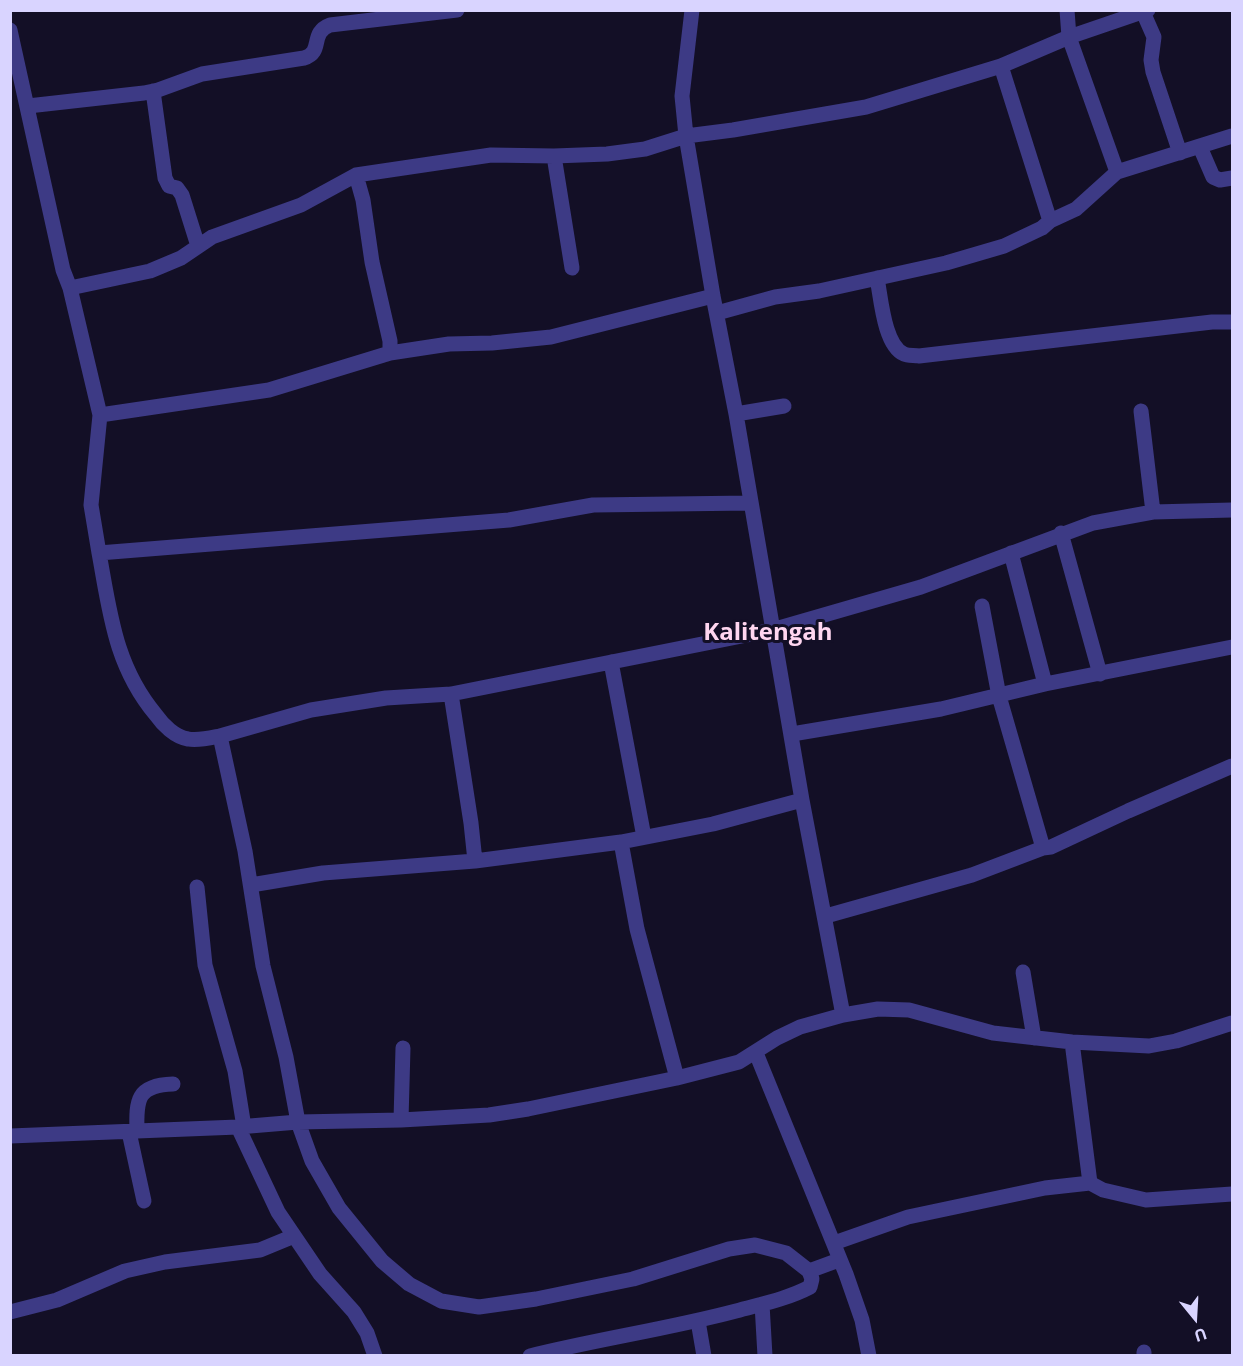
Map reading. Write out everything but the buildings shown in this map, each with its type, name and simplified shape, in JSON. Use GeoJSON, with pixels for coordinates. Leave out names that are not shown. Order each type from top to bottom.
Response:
{"type":"FeatureCollection","features":[{"type":"Feature","properties":{"kind":"street"},"geometry":{"type":"LineString","coordinates":[[28,106],[153,91],[202,74],[308,57],[315,50],[318,34],[330,26],[457,10]]}},
{"type":"Feature","properties":{"kind":"street"},"geometry":{"type":"LineString","coordinates":[[692,10],[682,96],[686,136],[802,800],[826,916],[843,1015]]}},
{"type":"Feature","properties":{"kind":"street"},"geometry":{"type":"LineString","coordinates":[[1067,10],[1069,37],[1117,172]]}},
{"type":"Feature","properties":{"kind":"street"},"geometry":{"type":"LineString","coordinates":[[70,288],[150,271],[181,258],[212,237],[301,205],[356,175],[491,155],[607,154],[645,149],[686,136],[866,107],[1001,66],[1069,37],[1146,11],[1155,43],[1151,60],[1153,72],[1180,153]]}},
{"type":"Feature","properties":{"kind":"street"},"geometry":{"type":"LineString","coordinates":[[10,30],[63,270],[70,288],[100,415],[91,505],[119,649],[131,679],[148,706],[165,726],[186,739],[202,740],[220,736],[311,710],[386,698],[451,694],[772,630],[921,586],[1093,523],[1154,512],[1233,510]]}},
{"type":"Feature","properties":{"kind":"street"},"geometry":{"type":"LineString","coordinates":[[1001,66],[1050,221]]}},
{"type":"Feature","properties":{"kind":"street"},"geometry":{"type":"LineString","coordinates":[[153,91],[165,178],[169,186],[177,188],[182,195],[198,246]]}},
{"type":"Feature","properties":{"kind":"street"},"geometry":{"type":"LineString","coordinates":[[717,314],[775,297],[819,291],[946,263],[1004,246],[1076,209],[1117,172],[1233,136]]}},
{"type":"Feature","properties":{"kind":"street"},"geometry":{"type":"LineString","coordinates":[[1200,147],[1213,177],[1220,180],[1233,178]]}},
{"type":"Feature","properties":{"kind":"street"},"geometry":{"type":"LineString","coordinates":[[554,156],[572,268]]}},
{"type":"Feature","properties":{"kind":"street"},"geometry":{"type":"LineString","coordinates":[[356,175],[363,200],[372,262],[390,341],[390,353]]}},
{"type":"Feature","properties":{"kind":"street"},"geometry":{"type":"LineString","coordinates":[[877,278],[888,333],[895,347],[904,354],[919,356],[1212,322],[1233,322]]}},
{"type":"Feature","properties":{"kind":"street"},"geometry":{"type":"LineString","coordinates":[[100,415],[269,390],[390,353],[448,344],[492,343],[550,337],[713,296]]}},
{"type":"Feature","properties":{"kind":"street"},"geometry":{"type":"LineString","coordinates":[[736,414],[784,406]]}},
{"type":"Feature","properties":{"kind":"street"},"geometry":{"type":"LineString","coordinates":[[1141,411],[1154,512]]}},
{"type":"Feature","properties":{"kind":"street"},"geometry":{"type":"LineString","coordinates":[[99,553],[509,520],[593,505],[750,503]]}},
{"type":"Feature","properties":{"kind":"street"},"geometry":{"type":"LineString","coordinates":[[1061,533],[1100,674]]}},
{"type":"Feature","properties":{"kind":"street"},"geometry":{"type":"LineString","coordinates":[[1011,553],[1045,684]]}},
{"type":"Feature","properties":{"kind":"street"},"geometry":{"type":"LineString","coordinates":[[982,606],[999,696],[1043,848]]}},
{"type":"Feature","properties":{"kind":"street"},"geometry":{"type":"LineString","coordinates":[[792,734],[941,709],[1045,684],[1233,647]]}},
{"type":"Feature","properties":{"kind":"street"},"geometry":{"type":"LineString","coordinates":[[611,662],[644,837]]}},
{"type":"Feature","properties":{"kind":"street"},"geometry":{"type":"LineString","coordinates":[[451,694],[475,861]]}},
{"type":"Feature","properties":{"kind":"street"},"geometry":{"type":"LineString","coordinates":[[220,736],[245,851],[263,966],[286,1057],[291,1122],[339,1208],[382,1261],[409,1284],[441,1301],[478,1307],[536,1299],[633,1279],[729,1250],[755,1245],[786,1253],[809,1271],[812,1279],[810,1287],[785,1298],[642,1333],[597,1340],[531,1355]]}},
{"type":"Feature","properties":{"kind":"street"},"geometry":{"type":"LineString","coordinates":[[826,916],[972,875],[1051,847],[1233,766]]}},
{"type":"Feature","properties":{"kind":"street"},"geometry":{"type":"LineString","coordinates":[[251,885],[323,873],[475,861],[621,842],[713,824],[802,800]]}},
{"type":"Feature","properties":{"kind":"street"},"geometry":{"type":"LineString","coordinates":[[621,842],[637,928],[678,1078]]}},
{"type":"Feature","properties":{"kind":"street"},"geometry":{"type":"LineString","coordinates":[[197,887],[205,965],[248,1126],[278,1212],[320,1274],[354,1312],[367,1333],[375,1356]]}},
{"type":"Feature","properties":{"kind":"street"},"geometry":{"type":"LineString","coordinates":[[1023,972],[1034,1038]]}},
{"type":"Feature","properties":{"kind":"street"},"geometry":{"type":"LineString","coordinates":[[10,1136],[133,1132],[291,1122],[401,1120],[519,1110],[678,1078],[739,1062],[777,1038],[800,1027],[843,1015],[878,1009],[909,1010],[993,1033],[1072,1042],[1149,1046],[1176,1041],[1233,1023]]}},
{"type":"Feature","properties":{"kind":"street"},"geometry":{"type":"LineString","coordinates":[[1072,1042],[1090,1182]]}},
{"type":"Feature","properties":{"kind":"street"},"geometry":{"type":"LineString","coordinates":[[401,1120],[403,1048]]}},
{"type":"Feature","properties":{"kind":"street"},"geometry":{"type":"LineString","coordinates":[[756,1053],[846,1274],[862,1320],[869,1356]]}},
{"type":"Feature","properties":{"kind":"street"},"geometry":{"type":"LineString","coordinates":[[144,1201],[133,1132],[136,1106],[143,1092],[157,1084],[173,1084]]}},
{"type":"Feature","properties":{"kind":"street"},"geometry":{"type":"LineString","coordinates":[[834,1243],[908,1217],[1045,1188],[1090,1182],[1102,1190],[1146,1200],[1233,1194]]}},
{"type":"Feature","properties":{"kind":"street"},"geometry":{"type":"LineString","coordinates":[[10,1312],[57,1300],[125,1271],[165,1262],[260,1250],[294,1236]]}},
{"type":"Feature","properties":{"kind":"street"},"geometry":{"type":"LineString","coordinates":[[809,1271],[839,1260]]}},
{"type":"Feature","properties":{"kind":"street"},"geometry":{"type":"LineString","coordinates":[[762,1304],[765,1356]]}},
{"type":"Feature","properties":{"kind":"street"},"geometry":{"type":"LineString","coordinates":[[698,1320],[704,1356]]}},
{"type":"Feature","properties":{"kind":"district","name":"Kalitengah"},"geometry":{"type":"Point","coordinates":[768,633]}}]}
